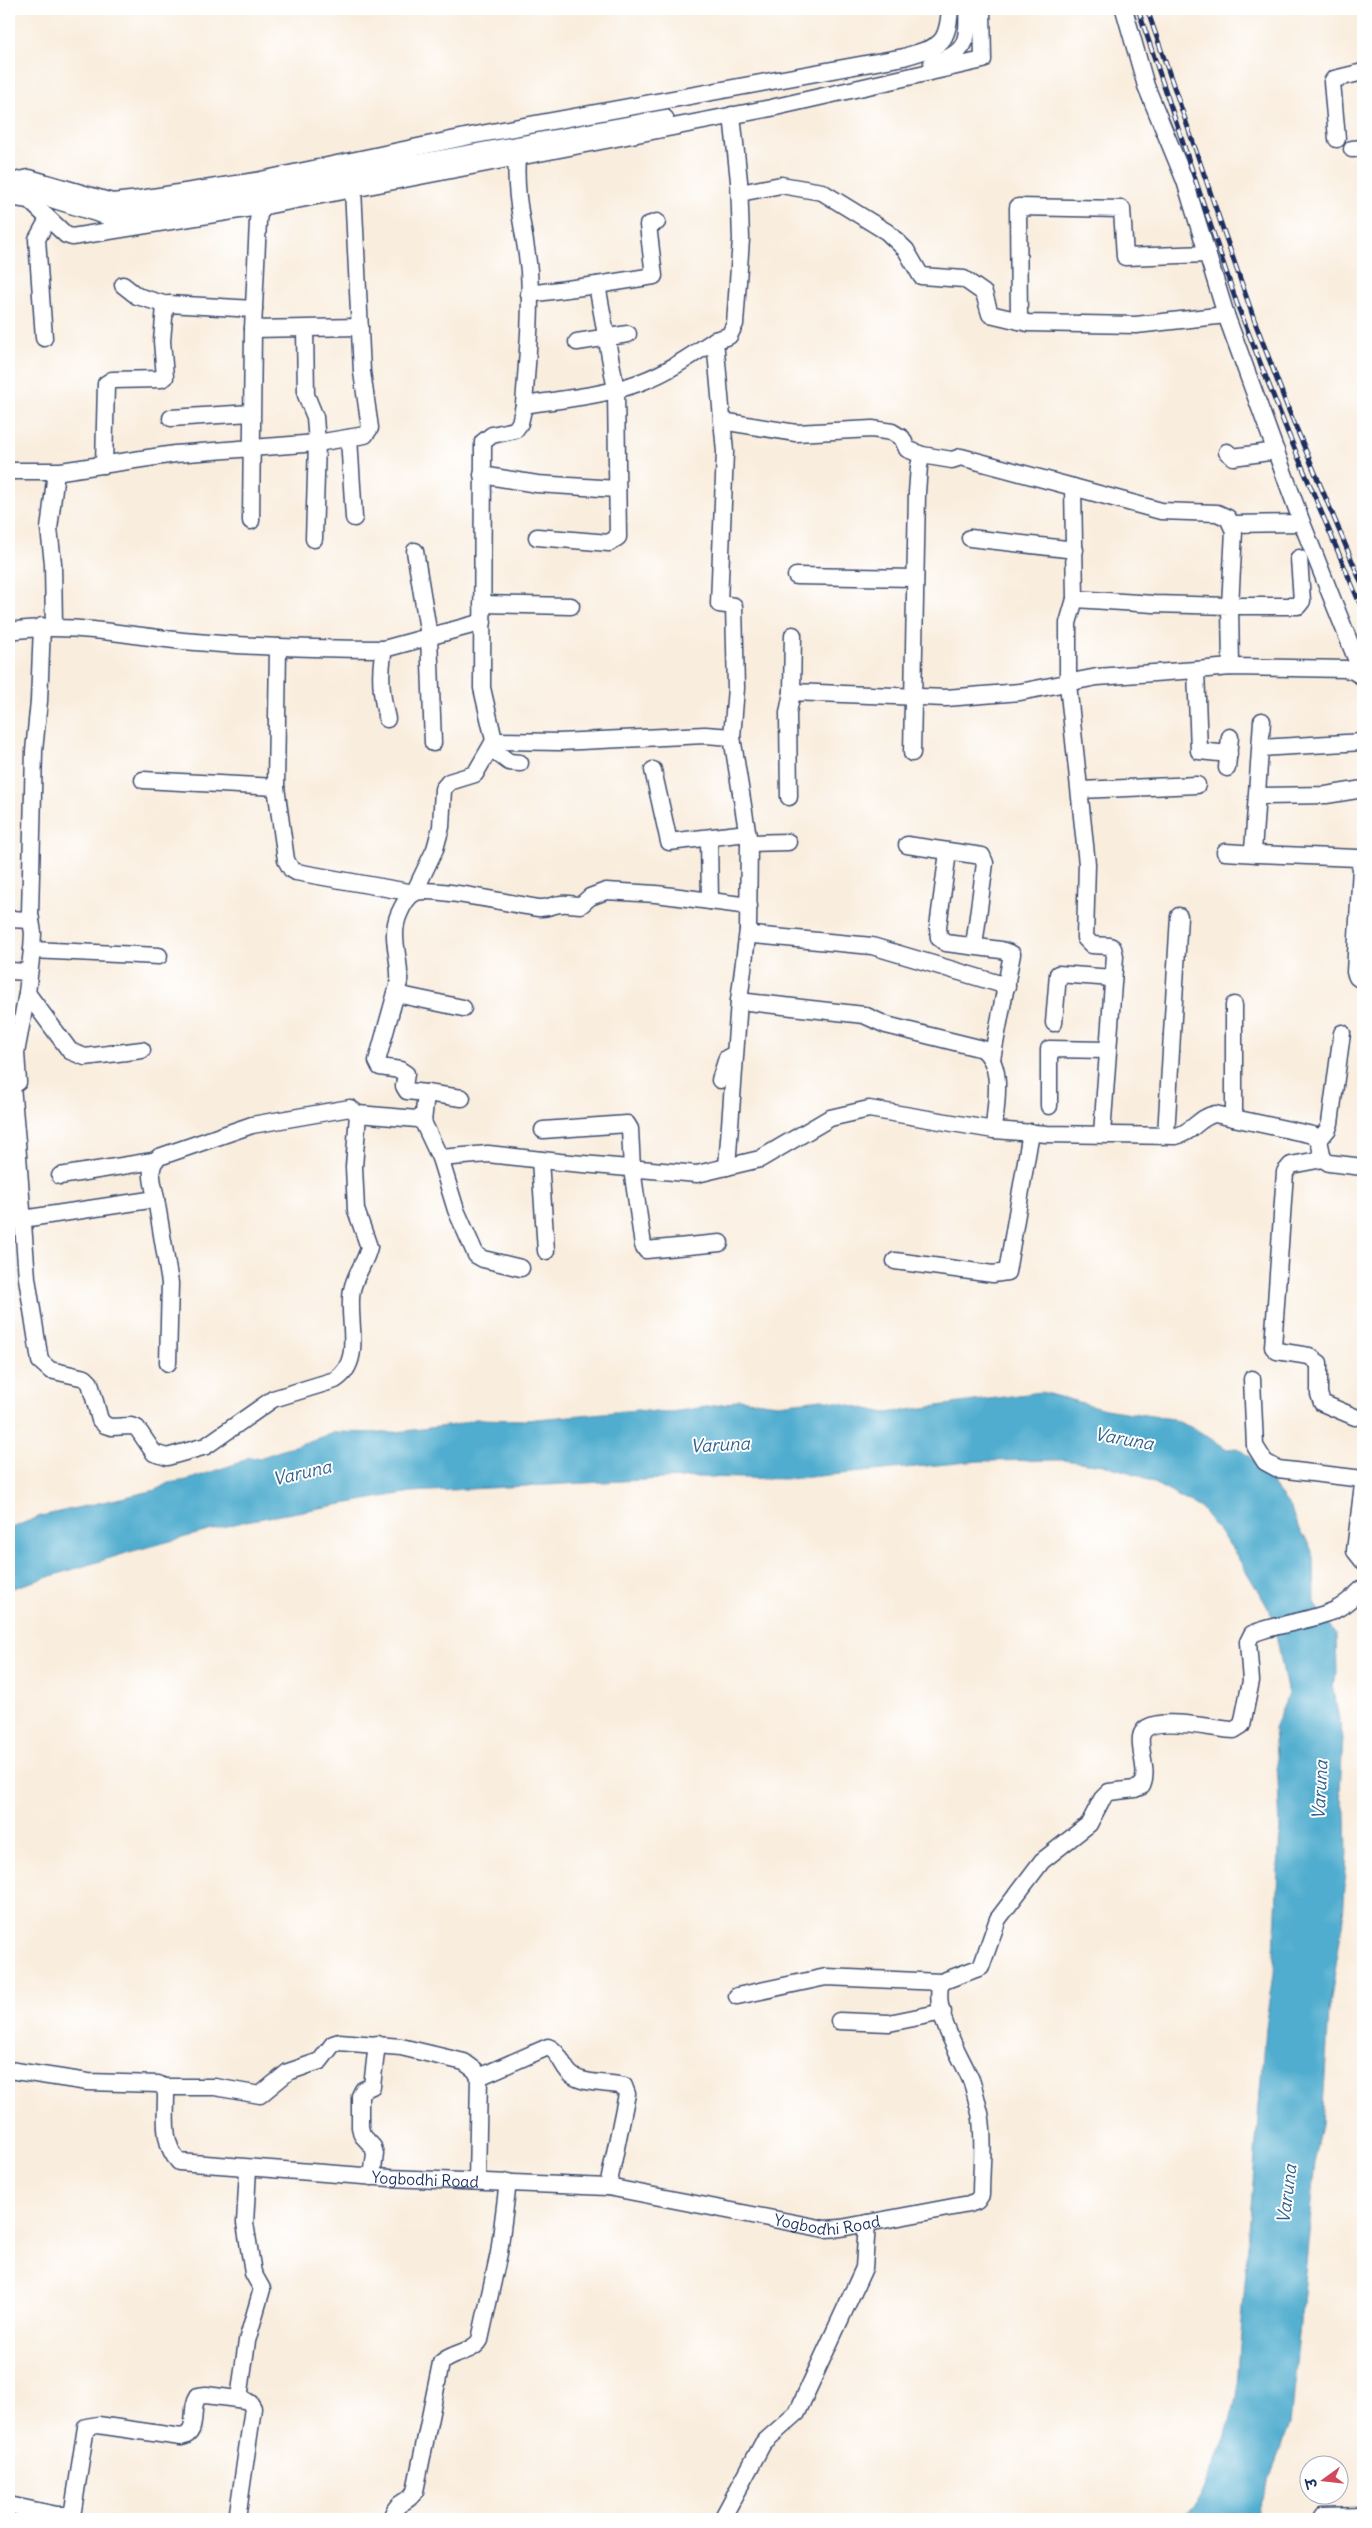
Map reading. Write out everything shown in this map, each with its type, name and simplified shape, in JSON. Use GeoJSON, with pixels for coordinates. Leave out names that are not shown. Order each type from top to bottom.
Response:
{"type":"FeatureCollection","features":[{"type":"Feature","properties":{"kind":"street"},"geometry":{"type":"LineString","coordinates":[[80,202],[112,202],[256,181],[470,136],[904,57],[936,46],[944,40],[949,24],[950,9]]}},
{"type":"Feature","properties":{"kind":"street"},"geometry":{"type":"LineString","coordinates":[[9,182],[29,186],[80,202],[108,217],[274,192],[378,170],[858,81],[941,60],[958,52],[966,42],[968,9]]}},
{"type":"Feature","properties":{"kind":"street"},"geometry":{"type":"LineString","coordinates":[[9,198],[22,197],[29,200],[66,236],[72,237],[264,206],[353,189],[732,115],[983,60],[982,9]]}},
{"type":"Feature","properties":{"kind":"street"},"geometry":{"type":"LineString","coordinates":[[1124,9],[1146,86],[1185,181],[1226,315],[1302,523],[1363,677]]}},
{"type":"Feature","properties":{"kind":"street"},"geometry":{"type":"LineString","coordinates":[[1337,139],[1332,82],[1334,79],[1363,72]]}},
{"type":"Feature","properties":{"kind":"street"},"geometry":{"type":"LineString","coordinates":[[524,405],[616,390],[642,382],[677,365],[715,340],[731,334],[736,320],[736,296],[741,245],[740,193],[732,115]]}},
{"type":"Feature","properties":{"kind":"street"},"geometry":{"type":"LineString","coordinates":[[517,157],[516,199],[528,259],[530,316],[524,405],[520,423],[516,430],[492,434],[483,442],[482,688],[497,752],[509,762],[520,763]]}},
{"type":"Feature","properties":{"kind":"street"},"geometry":{"type":"LineString","coordinates":[[740,193],[781,185],[822,192],[891,236],[906,250],[922,276],[964,280],[984,293],[990,314],[1028,323],[1136,325],[1226,315]]}},
{"type":"Feature","properties":{"kind":"street"},"geometry":{"type":"LineString","coordinates":[[9,194],[29,186]]}},
{"type":"Feature","properties":{"kind":"street"},"geometry":{"type":"LineString","coordinates":[[9,471],[56,472],[175,454],[317,443],[365,435],[370,428],[362,372],[353,189]]}},
{"type":"Feature","properties":{"kind":"street"},"geometry":{"type":"LineString","coordinates":[[251,522],[253,330],[258,214],[264,206]]}},
{"type":"Feature","properties":{"kind":"street"},"geometry":{"type":"LineString","coordinates":[[1019,321],[1018,207],[1122,209],[1125,257],[1207,254]]}},
{"type":"Feature","properties":{"kind":"street"},"geometry":{"type":"LineString","coordinates":[[44,338],[37,239],[48,219]]}},
{"type":"Feature","properties":{"kind":"street"},"geometry":{"type":"LineString","coordinates":[[529,294],[654,276],[648,225],[657,222]]}},
{"type":"Feature","properties":{"kind":"street"},"geometry":{"type":"LineString","coordinates":[[536,537],[604,543],[615,541],[618,529],[616,390],[608,336],[597,285]]}},
{"type":"Feature","properties":{"kind":"street"},"geometry":{"type":"LineString","coordinates":[[123,286],[137,296],[167,305],[254,310]]}},
{"type":"Feature","properties":{"kind":"street"},"geometry":{"type":"LineString","coordinates":[[104,465],[106,384],[112,380],[160,380],[165,377],[162,342],[164,307],[167,305]]}},
{"type":"Feature","properties":{"kind":"street"},"geometry":{"type":"LineString","coordinates":[[253,330],[360,327]]}},
{"type":"Feature","properties":{"kind":"street"},"geometry":{"type":"LineString","coordinates":[[305,328],[306,395],[315,418],[317,443],[314,539]]}},
{"type":"Feature","properties":{"kind":"street"},"geometry":{"type":"LineString","coordinates":[[577,342],[628,334]]}},
{"type":"Feature","properties":{"kind":"street"},"geometry":{"type":"LineString","coordinates":[[715,340],[725,452],[719,604],[734,606],[736,688],[732,737],[748,838],[749,906],[748,930],[739,1001],[727,1167]]}},
{"type":"Feature","properties":{"kind":"street"},"geometry":{"type":"LineString","coordinates":[[171,418],[251,413]]}},
{"type":"Feature","properties":{"kind":"street"},"geometry":{"type":"LineString","coordinates":[[722,421],[796,433],[872,429],[892,432],[902,438],[907,449],[922,455],[952,460],[961,457],[1161,510],[1217,513],[1228,518],[1233,524],[1234,531],[1230,606],[1231,667]]}},
{"type":"Feature","properties":{"kind":"street"},"geometry":{"type":"LineString","coordinates":[[350,438],[354,518]]}},
{"type":"Feature","properties":{"kind":"street"},"geometry":{"type":"LineString","coordinates":[[1227,452],[1233,457],[1276,451]]}},
{"type":"Feature","properties":{"kind":"street"},"geometry":{"type":"LineString","coordinates":[[912,753],[918,475],[922,455]]}},
{"type":"Feature","properties":{"kind":"street"},"geometry":{"type":"LineString","coordinates":[[56,472],[49,529],[53,563],[48,627],[34,751],[32,950],[27,993],[16,1053],[18,1082],[10,1086],[15,1221],[27,1278],[40,1361],[43,1366],[50,1370],[85,1378],[90,1383],[100,1420],[105,1425],[111,1427],[130,1426],[136,1428],[154,1453],[160,1457],[167,1457],[206,1446],[267,1402],[335,1380],[341,1376],[350,1363],[351,1293],[369,1247],[356,1210],[354,1167],[358,1114]]}},
{"type":"Feature","properties":{"kind":"street"},"geometry":{"type":"LineString","coordinates":[[482,475],[537,484],[617,489]]}},
{"type":"Feature","properties":{"kind":"street"},"geometry":{"type":"LineString","coordinates":[[1073,487],[1075,599],[1068,623],[1068,684],[1087,864],[1085,938],[1092,945],[1110,946],[1113,948],[1113,978],[1102,1134]]}},
{"type":"Feature","properties":{"kind":"street"},"geometry":{"type":"LineString","coordinates":[[1233,524],[1302,523]]}},
{"type":"Feature","properties":{"kind":"street"},"geometry":{"type":"LineString","coordinates":[[970,538],[1075,550]]}},
{"type":"Feature","properties":{"kind":"street"},"geometry":{"type":"LineString","coordinates":[[415,551],[429,636],[433,743]]}},
{"type":"Feature","properties":{"kind":"street"},"geometry":{"type":"LineString","coordinates":[[1075,599],[1154,604],[1298,606],[1302,601],[1299,558]]}},
{"type":"Feature","properties":{"kind":"street"},"geometry":{"type":"LineString","coordinates":[[796,576],[915,578]]}},
{"type":"Feature","properties":{"kind":"street"},"geometry":{"type":"LineString","coordinates":[[482,604],[571,606]]}},
{"type":"Feature","properties":{"kind":"street"},"geometry":{"type":"LineString","coordinates":[[9,631],[48,627],[224,645],[384,649],[483,622]]}},
{"type":"Feature","properties":{"kind":"street"},"geometry":{"type":"LineString","coordinates":[[789,797],[788,712],[792,692],[793,635]]}},
{"type":"Feature","properties":{"kind":"street"},"geometry":{"type":"LineString","coordinates":[[278,647],[276,787],[286,860],[291,869],[296,872],[414,893],[439,890],[465,896],[547,908],[561,904],[581,904],[590,897],[606,891],[656,894],[749,906]]}},
{"type":"Feature","properties":{"kind":"street"},"geometry":{"type":"LineString","coordinates":[[384,649],[380,672],[380,687],[387,719]]}},
{"type":"Feature","properties":{"kind":"street"},"geometry":{"type":"LineString","coordinates":[[792,692],[913,696],[933,699],[1001,694],[1068,684],[1097,677],[1231,667],[1346,669],[1353,670],[1363,677]]}},
{"type":"Feature","properties":{"kind":"street"},"geometry":{"type":"LineString","coordinates":[[1196,670],[1199,751],[1228,761],[1230,737]]}},
{"type":"Feature","properties":{"kind":"street"},"geometry":{"type":"LineString","coordinates":[[1258,854],[1252,847],[1258,796],[1262,721]]}},
{"type":"Feature","properties":{"kind":"street"},"geometry":{"type":"LineString","coordinates":[[494,741],[559,742],[705,735],[732,737]]}},
{"type":"Feature","properties":{"kind":"street"},"geometry":{"type":"LineString","coordinates":[[462,1098],[407,1091],[405,1088],[406,1074],[403,1071],[383,1068],[377,1063],[400,976],[394,948],[396,924],[402,908],[414,893],[437,842],[441,827],[444,789],[449,782],[475,774],[494,741]]}},
{"type":"Feature","properties":{"kind":"street"},"geometry":{"type":"LineString","coordinates":[[1261,748],[1363,742]]}},
{"type":"Feature","properties":{"kind":"street"},"geometry":{"type":"LineString","coordinates":[[653,770],[669,842],[748,838],[788,842]]}},
{"type":"Feature","properties":{"kind":"street"},"geometry":{"type":"LineString","coordinates":[[143,780],[276,787]]}},
{"type":"Feature","properties":{"kind":"street"},"geometry":{"type":"LineString","coordinates":[[1080,790],[1197,785]]}},
{"type":"Feature","properties":{"kind":"street"},"geometry":{"type":"LineString","coordinates":[[1258,796],[1326,794],[1363,789]]}},
{"type":"Feature","properties":{"kind":"street"},"geometry":{"type":"LineString","coordinates":[[709,839],[710,901]]}},
{"type":"Feature","properties":{"kind":"street"},"geometry":{"type":"LineString","coordinates":[[907,845],[948,852],[980,854],[984,859],[974,946]]}},
{"type":"Feature","properties":{"kind":"street"},"geometry":{"type":"LineString","coordinates":[[948,852],[938,927],[939,938],[946,943],[1010,953],[1012,958],[992,1059]]}},
{"type":"Feature","properties":{"kind":"street"},"geometry":{"type":"LineString","coordinates":[[1225,852],[1352,856],[1361,860],[1356,972],[1357,977],[1363,981]]}},
{"type":"Feature","properties":{"kind":"street"},"geometry":{"type":"LineString","coordinates":[[1166,1135],[1179,916]]}},
{"type":"Feature","properties":{"kind":"street"},"geometry":{"type":"LineString","coordinates":[[9,919],[31,920]]}},
{"type":"Feature","properties":{"kind":"street"},"geometry":{"type":"LineString","coordinates":[[748,930],[753,935],[872,946],[1007,986]]}},
{"type":"Feature","properties":{"kind":"street"},"geometry":{"type":"LineString","coordinates":[[32,950],[160,956]]}},
{"type":"Feature","properties":{"kind":"street"},"geometry":{"type":"LineString","coordinates":[[9,971],[29,972]]}},
{"type":"Feature","properties":{"kind":"street"},"geometry":{"type":"LineString","coordinates":[[1054,1022],[1058,974],[1113,978]]}},
{"type":"Feature","properties":{"kind":"street"},"geometry":{"type":"LineString","coordinates":[[27,993],[64,1044],[76,1055],[85,1057],[142,1050]]}},
{"type":"Feature","properties":{"kind":"street"},"geometry":{"type":"LineString","coordinates":[[396,994],[464,1008]]}},
{"type":"Feature","properties":{"kind":"street"},"geometry":{"type":"LineString","coordinates":[[739,1001],[864,1015],[886,1025],[983,1049],[992,1059],[997,1074],[994,1130]]}},
{"type":"Feature","properties":{"kind":"street"},"geometry":{"type":"LineString","coordinates":[[1234,1005],[1234,1118]]}},
{"type":"Feature","properties":{"kind":"street"},"geometry":{"type":"LineString","coordinates":[[1318,1140],[1328,1129],[1330,1123],[1342,1033]]}},
{"type":"Feature","properties":{"kind":"street"},"geometry":{"type":"LineString","coordinates":[[1049,1106],[1049,1048],[1108,1050]]}},
{"type":"Feature","properties":{"kind":"street"},"geometry":{"type":"LineString","coordinates":[[720,1080],[727,1058],[735,1054]]}},
{"type":"Feature","properties":{"kind":"street"},"geometry":{"type":"LineString","coordinates":[[426,1093],[423,1122],[440,1158],[456,1210],[476,1255],[483,1259],[521,1268]]}},
{"type":"Feature","properties":{"kind":"street"},"geometry":{"type":"LineString","coordinates":[[60,1176],[153,1161],[159,1157],[252,1125],[350,1108],[358,1114],[417,1119],[423,1122]]}},
{"type":"Feature","properties":{"kind":"street"},"geometry":{"type":"LineString","coordinates":[[440,1158],[488,1154],[697,1174],[760,1159],[830,1118],[869,1108],[994,1130],[1102,1134],[1184,1134],[1206,1116],[1214,1114],[1308,1134],[1318,1140],[1323,1159],[1329,1163],[1363,1167]]}},
{"type":"Feature","properties":{"kind":"street"},"geometry":{"type":"LineString","coordinates":[[543,1130],[625,1123],[630,1129],[632,1169],[643,1245],[646,1250],[720,1243]]}},
{"type":"Feature","properties":{"kind":"street"},"geometry":{"type":"LineString","coordinates":[[895,1261],[993,1274],[1008,1272],[1031,1132]]}},
{"type":"Feature","properties":{"kind":"street"},"geometry":{"type":"LineString","coordinates":[[1323,1159],[1291,1165],[1285,1172],[1273,1347],[1277,1351],[1315,1358],[1319,1363],[1319,1394],[1322,1403],[1355,1417]]}},
{"type":"Feature","properties":{"kind":"street"},"geometry":{"type":"LineString","coordinates":[[540,1160],[546,1251]]}},
{"type":"Feature","properties":{"kind":"street"},"geometry":{"type":"LineString","coordinates":[[153,1161],[151,1166],[170,1283],[168,1363]]}},
{"type":"Feature","properties":{"kind":"street"},"geometry":{"type":"LineString","coordinates":[[15,1221],[156,1199]]}},
{"type":"Feature","properties":{"kind":"street"},"geometry":{"type":"LineString","coordinates":[[1252,1379],[1255,1446],[1265,1462],[1278,1469],[1363,1479]]}},
{"type":"Feature","properties":{"kind":"street"},"geometry":{"type":"LineString","coordinates":[[1363,1484],[1355,1551],[1363,1561]]}},
{"type":"Feature","properties":{"kind":"street"},"geometry":{"type":"LineString","coordinates":[[737,1996],[826,1977],[941,1982],[981,1968],[1003,1910],[1042,1861],[1088,1824],[1102,1798],[1108,1792],[1135,1789],[1142,1786],[1145,1779],[1141,1736],[1145,1728],[1153,1724],[1172,1723],[1234,1730],[1242,1725],[1251,1681],[1248,1642],[1252,1634],[1269,1627],[1327,1613],[1342,1606],[1363,1588]]}},
{"type":"Feature","properties":{"kind":"street"},"geometry":{"type":"LineString","coordinates":[[838,2021],[889,2022],[943,2012],[939,1990],[941,1982]]}},
{"type":"Feature","properties":{"kind":"street","name":"Yogbodhi Road"},"geometry":{"type":"LineString","coordinates":[[164,2087],[166,2094],[167,2139],[173,2156],[180,2162],[248,2169],[372,2177],[608,2188],[825,2228],[842,2228],[969,2204],[977,2201],[981,2195],[980,2116],[971,2081],[949,2036],[943,2012]]}},
{"type":"Feature","properties":{"kind":"street"},"geometry":{"type":"LineString","coordinates":[[9,2070],[88,2082],[158,2084],[164,2087],[215,2087],[260,2095],[288,2072],[320,2061],[333,2044],[348,2042],[401,2047],[464,2062],[475,2070],[478,2077],[477,2181]]}},
{"type":"Feature","properties":{"kind":"street"},"geometry":{"type":"LineString","coordinates":[[372,2177],[375,2154],[373,2147],[362,2135],[360,2128],[360,2096],[363,2090],[372,2086],[374,2080],[377,2044]]}},
{"type":"Feature","properties":{"kind":"street"},"geometry":{"type":"LineString","coordinates":[[478,2077],[548,2047],[554,2049],[572,2076],[624,2086],[627,2094],[608,2188]]}},
{"type":"Feature","properties":{"kind":"street"},"geometry":{"type":"LineString","coordinates":[[239,2399],[247,2341],[262,2289],[252,2273],[245,2224],[248,2169]]}},
{"type":"Feature","properties":{"kind":"street"},"geometry":{"type":"LineString","coordinates":[[391,2519],[395,2507],[413,2495],[416,2490],[440,2362],[445,2358],[477,2345],[480,2340],[499,2254],[508,2182]]}},
{"type":"Feature","properties":{"kind":"street"},"geometry":{"type":"LineString","coordinates":[[722,2519],[763,2443],[797,2413],[864,2268],[867,2223]]}},
{"type":"Feature","properties":{"kind":"street"},"geometry":{"type":"LineString","coordinates":[[9,2505],[68,2516],[73,2510],[86,2427],[91,2424],[181,2437],[187,2436],[192,2430],[194,2401],[198,2396],[206,2395],[239,2399],[250,2403],[252,2408],[237,2519]]}},
{"type":"Feature","properties":{"kind":"street"},"geometry":{"type":"LineString","coordinates":[[1323,2516],[1363,2515]]}},
{"type":"Feature","properties":{"kind":"water","name":"Varuna"},"geometry":{"type":"Polygon","coordinates":[[[1041,1392],[1105,1409],[1172,1419],[1197,1430],[1227,1449],[1237,1448],[1250,1457],[1291,1508],[1295,1521],[1309,1544],[1314,1557],[1315,1605],[1336,1633],[1337,1673],[1332,1685],[1343,1738],[1340,1791],[1346,1816],[1347,1852],[1343,1919],[1329,2012],[1322,2124],[1317,2151],[1290,2425],[1254,2519],[1179,2519],[1196,2506],[1226,2436],[1236,2397],[1265,2028],[1273,1974],[1280,1829],[1274,1729],[1288,1695],[1272,1614],[1232,1548],[1200,1508],[1139,1475],[1104,1465],[1062,1460],[979,1461],[788,1479],[700,1477],[411,1492],[246,1521],[133,1551],[9,1589],[9,1529],[41,1516],[156,1490],[168,1483],[187,1480],[238,1463],[249,1457],[259,1458],[336,1432],[388,1433],[455,1425],[475,1419],[526,1420],[637,1410],[664,1413],[727,1404],[739,1399],[778,1404],[822,1399],[886,1413],[1041,1392]]]}},
{"type":"Feature","properties":{"kind":"railway"},"geometry":{"type":"LineString","coordinates":[[1138,9],[1237,304],[1288,433],[1363,611]]}},
{"type":"Feature","properties":{"kind":"railway"},"geometry":{"type":"LineString","coordinates":[[1147,9],[1255,322],[1287,406],[1363,587]]}}]}
